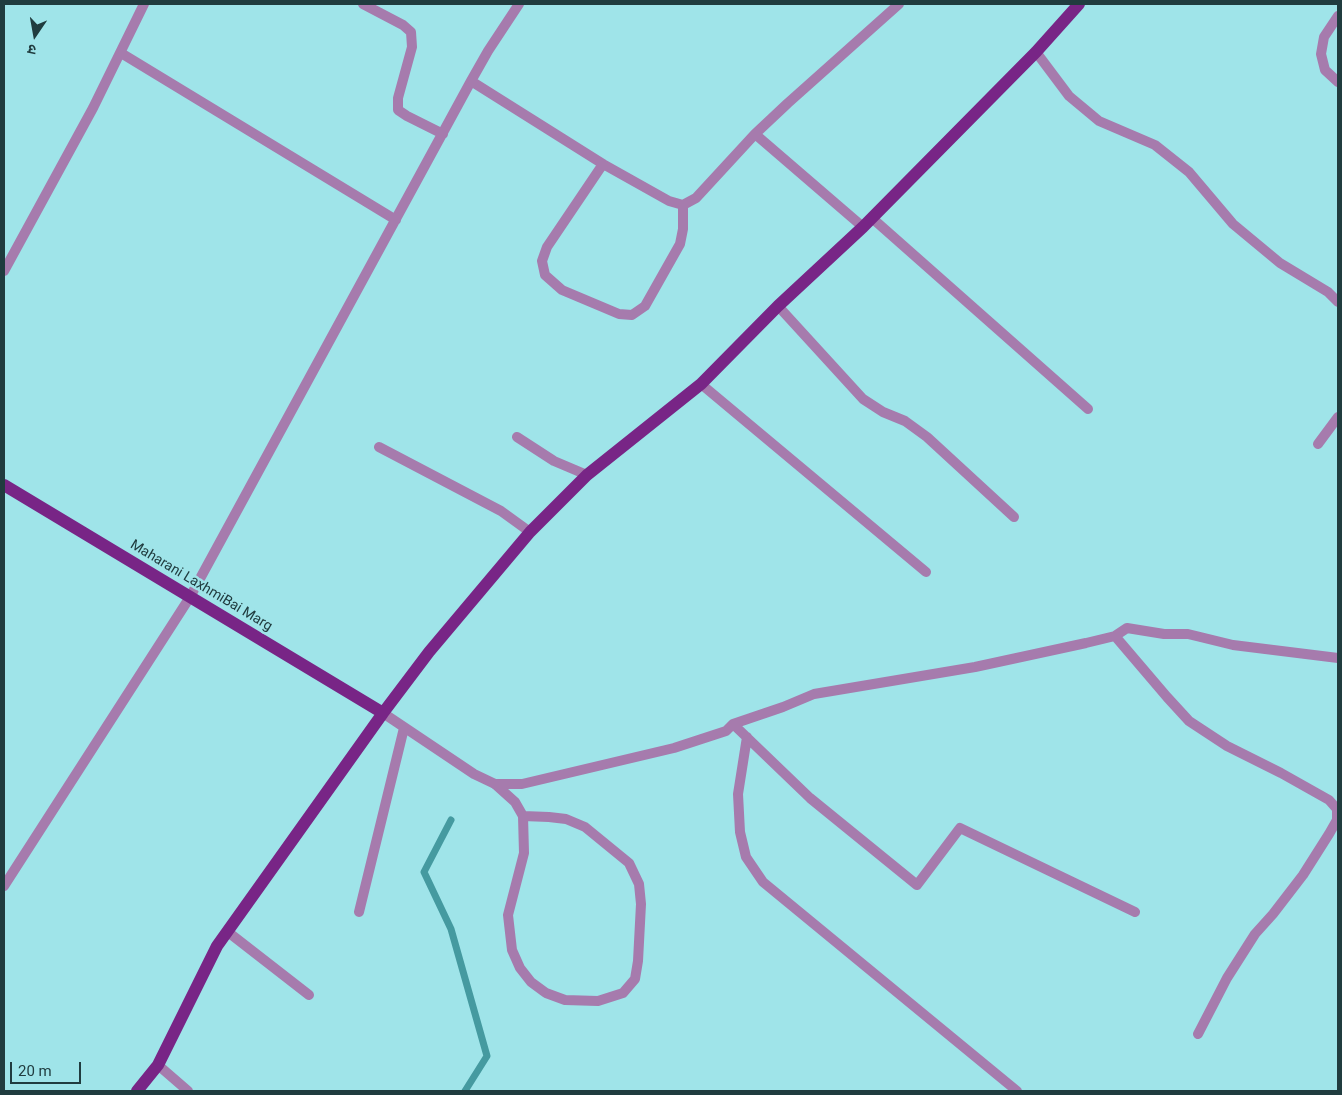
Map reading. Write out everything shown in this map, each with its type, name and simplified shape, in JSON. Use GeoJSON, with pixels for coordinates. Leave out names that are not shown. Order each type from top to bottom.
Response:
{"type":"FeatureCollection","features":[{"type":"Feature","properties":{"kind":"main road"},"geometry":{"type":"LineString","coordinates":[[137,1091],[158,1065],[216,946],[228,932],[429,652],[530,532],[587,475],[701,384],[778,306],[867,223],[1036,52],[1080,4]]}},
{"type":"Feature","properties":{"kind":"main road","name":"Maharani LaxhmiBai Marg"},"geometry":{"type":"LineString","coordinates":[[4,485],[383,714]]}},
{"type":"Feature","properties":{"kind":"street"},"geometry":{"type":"LineString","coordinates":[[4,272],[94,108],[144,4]]}},
{"type":"Feature","properties":{"kind":"street"},"geometry":{"type":"LineString","coordinates":[[363,4],[403,25],[411,32],[412,47],[398,98],[398,110],[443,134]]}},
{"type":"Feature","properties":{"kind":"street"},"geometry":{"type":"LineString","coordinates":[[4,886],[190,597],[471,81],[519,4]]}},
{"type":"Feature","properties":{"kind":"street"},"geometry":{"type":"LineString","coordinates":[[471,81],[603,164],[669,201],[683,205],[696,198],[788,103],[899,4]]}},
{"type":"Feature","properties":{"kind":"street"},"geometry":{"type":"LineString","coordinates":[[1338,16],[1324,37],[1321,54],[1325,70],[1338,82]]}},
{"type":"Feature","properties":{"kind":"street"},"geometry":{"type":"LineString","coordinates":[[1036,52],[1069,96],[1099,121],[1155,145],[1189,172],[1233,224],[1280,263],[1328,292],[1338,302]]}},
{"type":"Feature","properties":{"kind":"street"},"geometry":{"type":"LineString","coordinates":[[121,53],[396,220]]}},
{"type":"Feature","properties":{"kind":"street"},"geometry":{"type":"LineString","coordinates":[[756,134],[867,223],[1088,409]]}},
{"type":"Feature","properties":{"kind":"street"},"geometry":{"type":"LineString","coordinates":[[603,164],[547,248],[542,261],[545,275],[562,290],[619,314],[632,315],[645,306],[680,244],[683,229],[683,205]]}},
{"type":"Feature","properties":{"kind":"street"},"geometry":{"type":"LineString","coordinates":[[778,306],[863,399],[883,412],[905,421],[927,437],[1014,517]]}},
{"type":"Feature","properties":{"kind":"street"},"geometry":{"type":"LineString","coordinates":[[701,384],[926,572]]}},
{"type":"Feature","properties":{"kind":"street"},"geometry":{"type":"LineString","coordinates":[[1318,444],[1338,418]]}},
{"type":"Feature","properties":{"kind":"street"},"geometry":{"type":"LineString","coordinates":[[517,437],[554,461],[587,475]]}},
{"type":"Feature","properties":{"kind":"street"},"geometry":{"type":"LineString","coordinates":[[379,447],[501,511],[530,532]]}},
{"type":"Feature","properties":{"kind":"street"},"geometry":{"type":"LineString","coordinates":[[495,784],[522,784],[674,748],[726,731],[733,724],[814,694],[975,667],[1086,644],[1115,636],[1127,628],[1164,634],[1188,634],[1233,645],[1338,658]]}},
{"type":"Feature","properties":{"kind":"street"},"geometry":{"type":"LineString","coordinates":[[1115,636],[1166,697],[1189,721],[1227,746],[1329,800],[1337,809],[1337,820],[1329,834],[1303,875],[1254,934],[1198,1034]]}},
{"type":"Feature","properties":{"kind":"street"},"geometry":{"type":"LineString","coordinates":[[383,714],[474,774],[495,784],[515,802],[523,816],[524,853],[508,915],[512,950],[520,968],[531,982],[546,993],[565,1000],[598,1001],[623,993],[634,980],[638,961],[641,904],[639,884],[629,862],[585,827],[566,819],[523,816]]}},
{"type":"Feature","properties":{"kind":"street"},"geometry":{"type":"LineString","coordinates":[[733,724],[810,798],[917,884],[960,828],[1135,912]]}},
{"type":"Feature","properties":{"kind":"street"},"geometry":{"type":"LineString","coordinates":[[359,912],[404,728]]}},
{"type":"Feature","properties":{"kind":"street"},"geometry":{"type":"LineString","coordinates":[[748,737],[738,794],[740,832],[746,857],[763,882],[1017,1091]]}},
{"type":"Feature","properties":{"kind":"street"},"geometry":{"type":"LineString","coordinates":[[228,932],[309,995]]}},
{"type":"Feature","properties":{"kind":"street"},"geometry":{"type":"LineString","coordinates":[[158,1065],[188,1091]]}},
{"type":"Feature","properties":{"kind":"waterway"},"geometry":{"type":"LineString","coordinates":[[451,820],[424,872],[451,929],[487,1056],[465,1091]]}}]}
